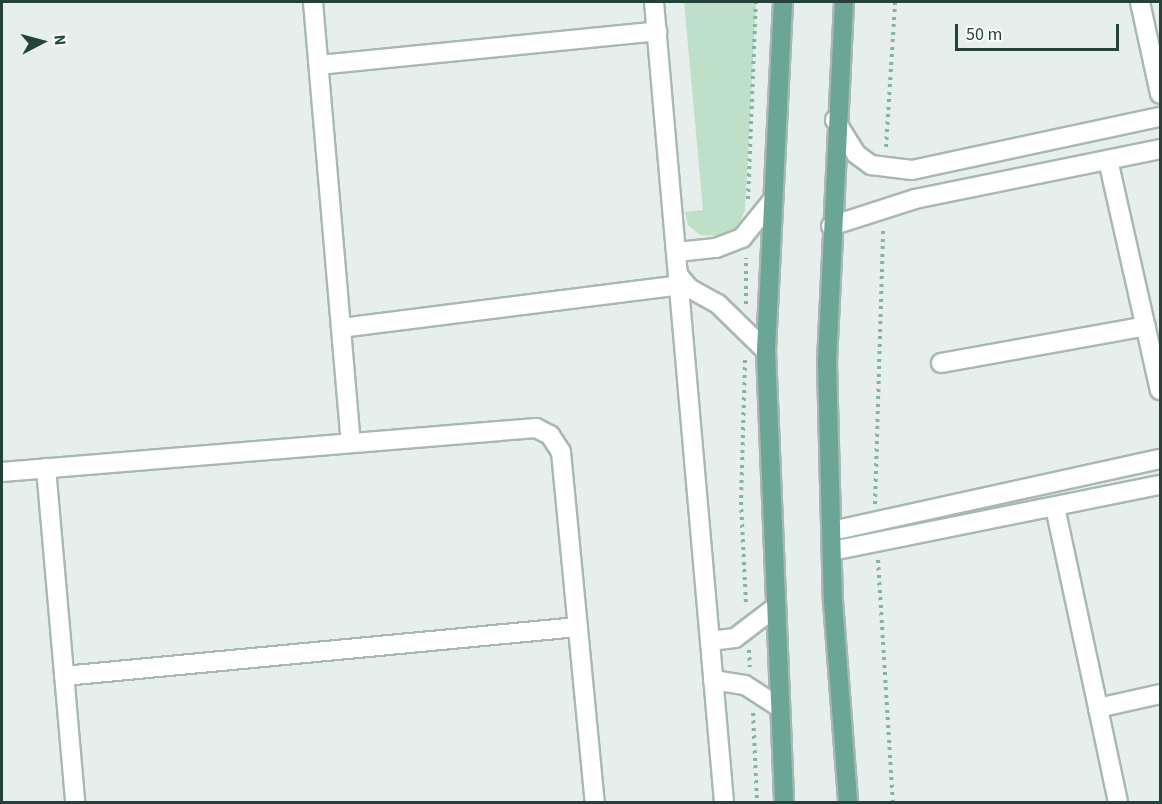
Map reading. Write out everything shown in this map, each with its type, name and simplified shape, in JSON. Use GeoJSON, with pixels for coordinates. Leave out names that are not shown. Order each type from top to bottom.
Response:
{"type":"FeatureCollection","features":[{"type":"Feature","properties":{"kind":"main road"},"geometry":{"type":"LineString","coordinates":[[783,2],[766,351],[773,609],[784,802]]}},
{"type":"Feature","properties":{"kind":"main road"},"geometry":{"type":"LineString","coordinates":[[844,2],[835,120],[831,226],[832,551],[848,802]]}},
{"type":"Feature","properties":{"kind":"street"},"geometry":{"type":"LineString","coordinates":[[314,2],[351,441]]}},
{"type":"Feature","properties":{"kind":"street"},"geometry":{"type":"LineString","coordinates":[[654,2],[724,802]]}},
{"type":"Feature","properties":{"kind":"street"},"geometry":{"type":"LineString","coordinates":[[1140,2],[1161,94]]}},
{"type":"Feature","properties":{"kind":"street"},"geometry":{"type":"LineString","coordinates":[[319,65],[657,31]]}},
{"type":"Feature","properties":{"kind":"street"},"geometry":{"type":"LineString","coordinates":[[835,120],[856,154],[885,166],[912,170],[1161,117]]}},
{"type":"Feature","properties":{"kind":"street"},"geometry":{"type":"LineString","coordinates":[[831,226],[884,209],[1161,149]]}},
{"type":"Feature","properties":{"kind":"street"},"geometry":{"type":"LineString","coordinates":[[1108,160],[1161,390]]}},
{"type":"Feature","properties":{"kind":"street"},"geometry":{"type":"LineString","coordinates":[[677,252],[716,249],[742,237],[772,201]]}},
{"type":"Feature","properties":{"kind":"street"},"geometry":{"type":"LineString","coordinates":[[341,328],[679,280],[718,304],[766,351]]}},
{"type":"Feature","properties":{"kind":"street"},"geometry":{"type":"LineString","coordinates":[[941,363],[1146,326]]}},
{"type":"Feature","properties":{"kind":"street"},"geometry":{"type":"LineString","coordinates":[[2,472],[521,426],[550,435],[561,452],[595,802]]}},
{"type":"Feature","properties":{"kind":"street"},"geometry":{"type":"LineString","coordinates":[[832,531],[1161,459]]}},
{"type":"Feature","properties":{"kind":"street"},"geometry":{"type":"LineString","coordinates":[[46,468],[75,802]]}},
{"type":"Feature","properties":{"kind":"street"},"geometry":{"type":"LineString","coordinates":[[832,551],[1161,485]]}},
{"type":"Feature","properties":{"kind":"street"},"geometry":{"type":"LineString","coordinates":[[1055,507],[1118,802]]}},
{"type":"Feature","properties":{"kind":"street"},"geometry":{"type":"LineString","coordinates":[[710,641],[735,638],[773,609]]}},
{"type":"Feature","properties":{"kind":"street"},"geometry":{"type":"LineString","coordinates":[[64,676],[578,627]]}},
{"type":"Feature","properties":{"kind":"street"},"geometry":{"type":"LineString","coordinates":[[714,680],[731,679],[779,707]]}},
{"type":"Feature","properties":{"kind":"street"},"geometry":{"type":"LineString","coordinates":[[1098,708],[1161,694]]}},
{"type":"Feature","properties":{"kind":"path"},"geometry":{"type":"LineString","coordinates":[[885,166],[895,2]]}},
{"type":"Feature","properties":{"kind":"path"},"geometry":{"type":"LineString","coordinates":[[876,521],[884,209]]}},
{"type":"Feature","properties":{"kind":"path"},"geometry":{"type":"LineString","coordinates":[[877,542],[893,802]]}},
{"type":"Feature","properties":{"kind":"green space"},"geometry":{"type":"Polygon","coordinates":[[[684,2],[756,2],[745,211],[737,227],[718,236],[700,235],[688,225],[685,212],[703,210],[684,2]]]}}]}
